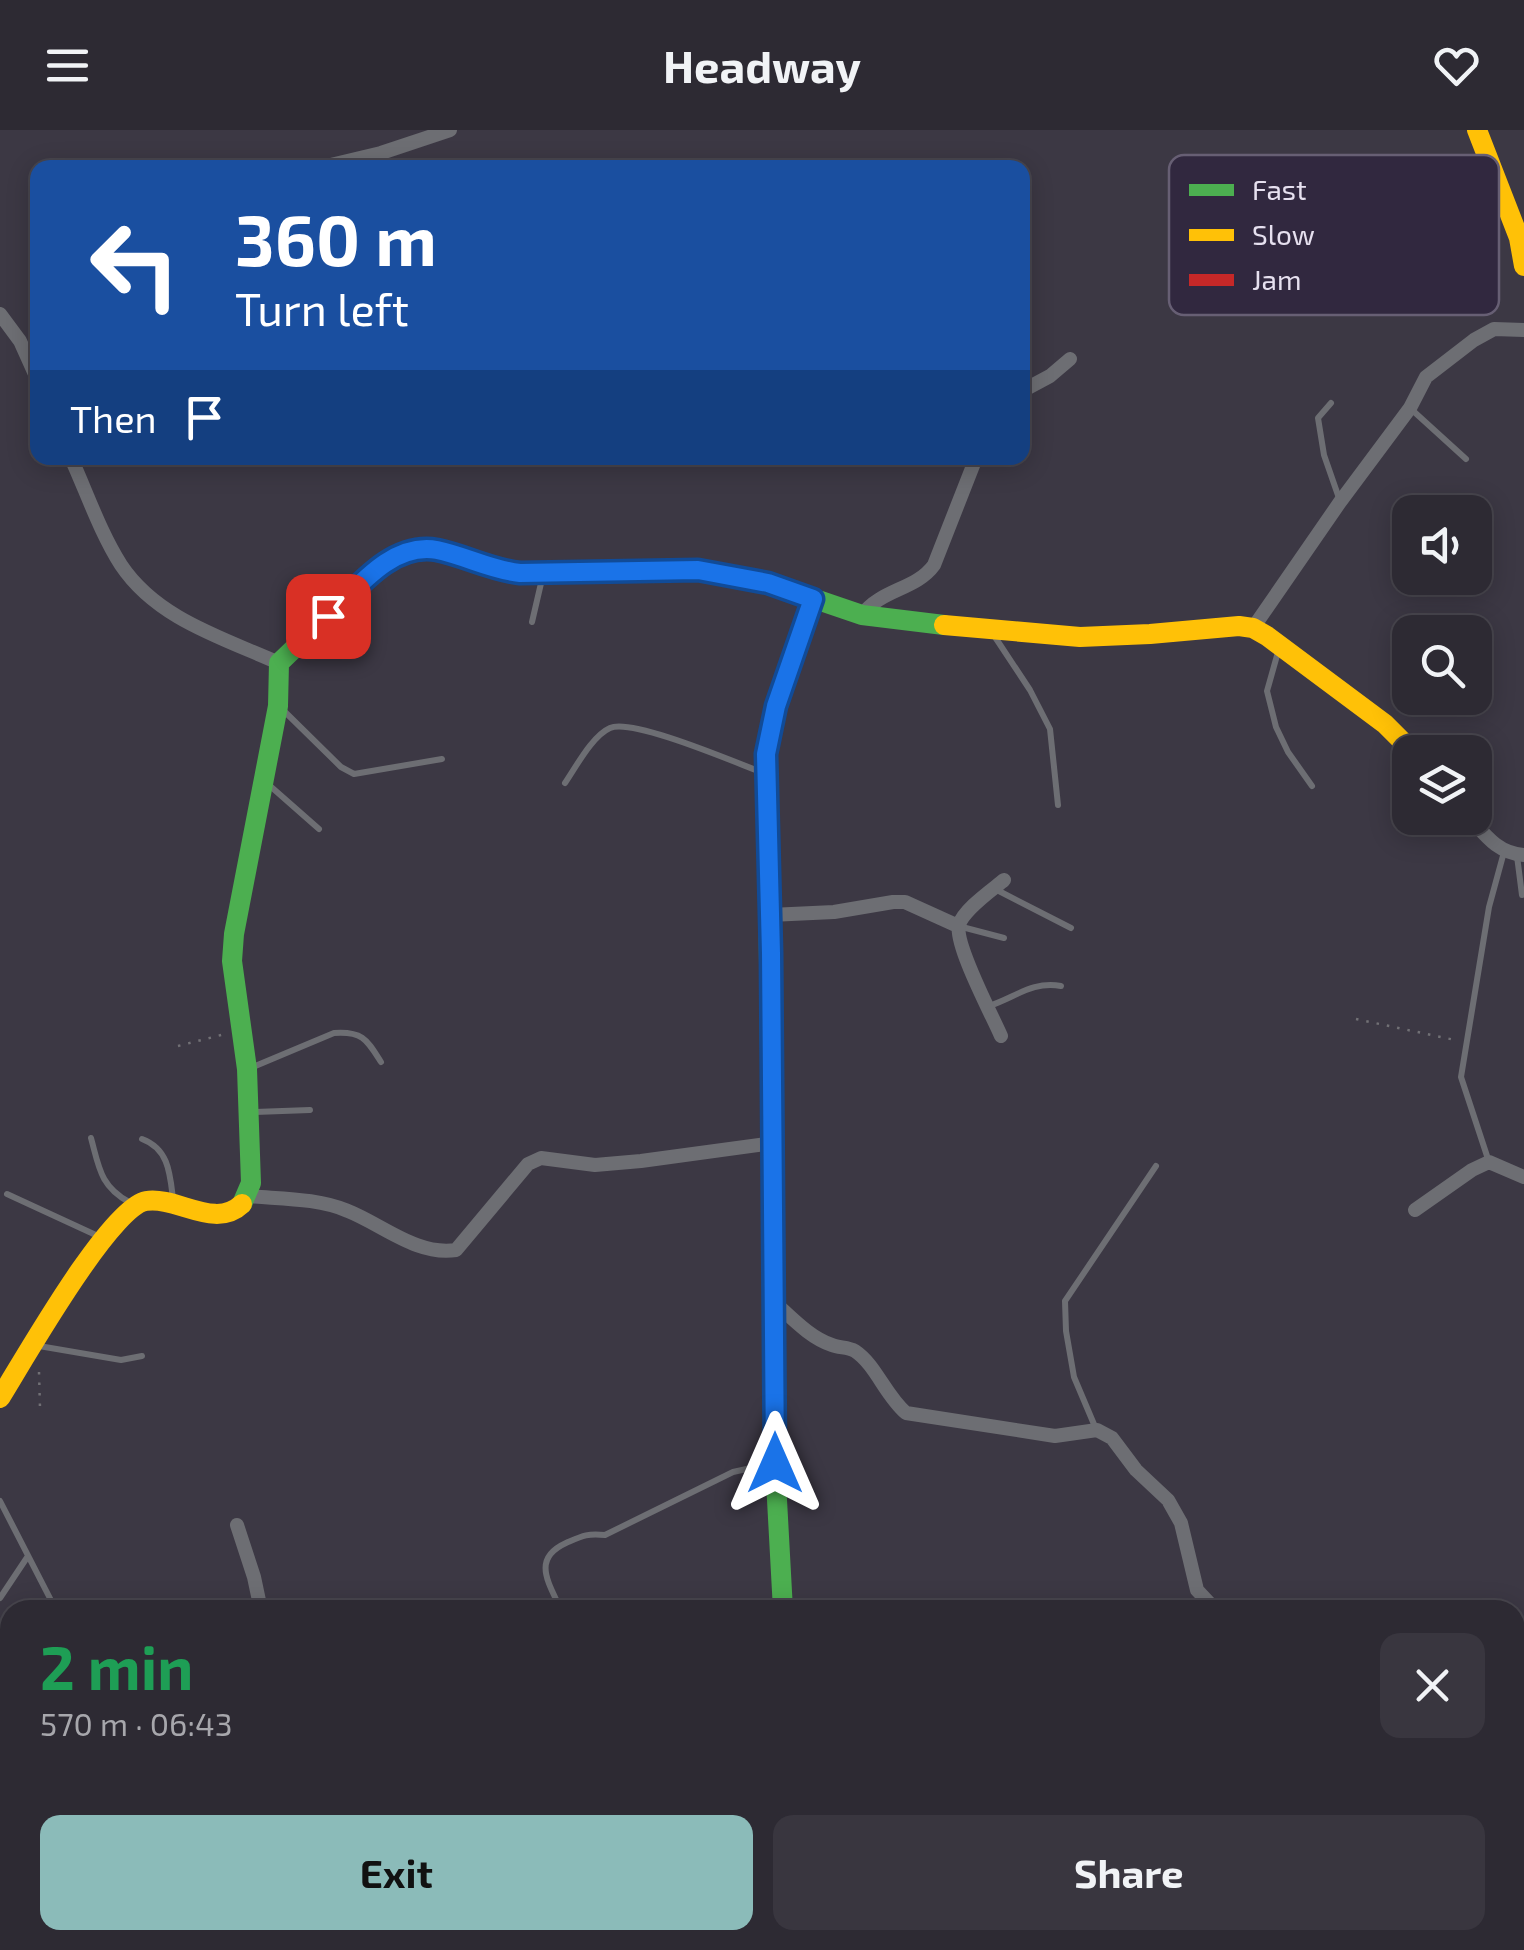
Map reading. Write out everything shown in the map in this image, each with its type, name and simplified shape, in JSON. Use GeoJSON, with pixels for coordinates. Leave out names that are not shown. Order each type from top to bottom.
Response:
{"type":"FeatureCollection","features":[{"type":"Feature","properties":{"kind":"street"},"geometry":{"type":"LineString","coordinates":[[352,160],[381,153],[423,134],[450,130]]}},
{"type":"Feature","properties":{"kind":"street"},"geometry":{"type":"LineString","coordinates":[[1477,130],[1487,155]]}},
{"type":"Feature","properties":{"kind":"street"},"geometry":{"type":"LineString","coordinates":[[1499,187],[1519,238],[1524,266]]}},
{"type":"Feature","properties":{"kind":"street"},"geometry":{"type":"LineString","coordinates":[[0,314],[30,349]]}},
{"type":"Feature","properties":{"kind":"street"},"geometry":{"type":"LineString","coordinates":[[1253,628],[1410,408],[1426,377],[1494,329],[1524,330]]}},
{"type":"Feature","properties":{"kind":"street"},"geometry":{"type":"LineString","coordinates":[[1030,387],[1070,359]]}},
{"type":"Feature","properties":{"kind":"street"},"geometry":{"type":"LineString","coordinates":[[75,465],[111,546],[134,582],[182,620],[279,663]]}},
{"type":"Feature","properties":{"kind":"street"},"geometry":{"type":"LineString","coordinates":[[862,614],[876,600],[928,574],[973,465]]}},
{"type":"Feature","properties":{"kind":"street"},"geometry":{"type":"LineString","coordinates":[[0,1398],[65,1291],[124,1213],[148,1201],[215,1215],[242,1206],[248,1196],[251,1183],[247,1069],[232,962],[278,706],[279,663],[378,568],[395,557],[415,550],[437,550],[502,571],[698,570],[768,583],[884,620],[1080,637],[1253,628],[1396,735]]}},
{"type":"Feature","properties":{"kind":"street"},"geometry":{"type":"LineString","coordinates":[[782,1600],[775,1463],[766,754],[769,730],[813,599]]}},
{"type":"Feature","properties":{"kind":"street"},"geometry":{"type":"LineString","coordinates":[[1485,835],[1493,844],[1515,854]]}},
{"type":"Feature","properties":{"kind":"street"},"geometry":{"type":"LineString","coordinates":[[999,884],[964,915],[958,926],[964,953],[1001,1036]]}},
{"type":"Feature","properties":{"kind":"street"},"geometry":{"type":"LineString","coordinates":[[770,915],[834,912],[906,902],[958,926]]}},
{"type":"Feature","properties":{"kind":"street"},"geometry":{"type":"LineString","coordinates":[[248,1196],[346,1210],[441,1253],[456,1250],[528,1164],[541,1158],[611,1164],[773,1143]]}},
{"type":"Feature","properties":{"kind":"street"},"geometry":{"type":"LineString","coordinates":[[1416,1210],[1489,1162],[1524,1178]]}},
{"type":"Feature","properties":{"kind":"street"},"geometry":{"type":"LineString","coordinates":[[774,1302],[830,1345],[852,1349],[868,1363],[893,1402],[906,1413],[1055,1436],[1096,1430],[1112,1438],[1136,1470],[1168,1500],[1181,1523],[1197,1590],[1206,1600]]}},
{"type":"Feature","properties":{"kind":"street"},"geometry":{"type":"LineString","coordinates":[[237,1526],[258,1600]]}},
{"type":"Feature","properties":{"kind":"lane"},"geometry":{"type":"LineString","coordinates":[[1332,404],[1318,418],[1324,456],[1340,502]]}},
{"type":"Feature","properties":{"kind":"lane"},"geometry":{"type":"LineString","coordinates":[[1410,408],[1466,459]]}},
{"type":"Feature","properties":{"kind":"lane"},"geometry":{"type":"LineString","coordinates":[[532,622],[544,572]]}},
{"type":"Feature","properties":{"kind":"lane"},"geometry":{"type":"LineString","coordinates":[[990,629],[1050,729],[1058,804]]}},
{"type":"Feature","properties":{"kind":"lane"},"geometry":{"type":"LineString","coordinates":[[1280,646],[1267,692],[1276,727],[1312,786]]}},
{"type":"Feature","properties":{"kind":"lane"},"geometry":{"type":"LineString","coordinates":[[278,706],[341,767],[354,774],[442,759]]}},
{"type":"Feature","properties":{"kind":"lane"},"geometry":{"type":"LineString","coordinates":[[565,782],[608,728],[622,725],[767,774]]}},
{"type":"Feature","properties":{"kind":"lane"},"geometry":{"type":"LineString","coordinates":[[264,781],[320,829]]}},
{"type":"Feature","properties":{"kind":"lane"},"geometry":{"type":"LineString","coordinates":[[1515,854],[1522,895]]}},
{"type":"Feature","properties":{"kind":"lane"},"geometry":{"type":"LineString","coordinates":[[1489,1162],[1460,1077],[1489,906],[1515,854]]}},
{"type":"Feature","properties":{"kind":"lane"},"geometry":{"type":"LineString","coordinates":[[999,884],[1071,928]]}},
{"type":"Feature","properties":{"kind":"lane"},"geometry":{"type":"LineString","coordinates":[[958,926],[1004,938]]}},
{"type":"Feature","properties":{"kind":"lane"},"geometry":{"type":"LineString","coordinates":[[988,1007],[1033,986],[1061,986]]}},
{"type":"Feature","properties":{"kind":"lane"},"geometry":{"type":"LineString","coordinates":[[247,1069],[334,1033],[347,1032],[366,1039],[381,1062]]}},
{"type":"Feature","properties":{"kind":"lane"},"geometry":{"type":"LineString","coordinates":[[248,1113],[310,1110]]}},
{"type":"Feature","properties":{"kind":"lane"},"geometry":{"type":"LineString","coordinates":[[91,1138],[103,1179],[117,1196],[134,1205]]}},
{"type":"Feature","properties":{"kind":"lane"},"geometry":{"type":"LineString","coordinates":[[142,1139],[158,1148],[168,1164],[174,1205]]}},
{"type":"Feature","properties":{"kind":"lane"},"geometry":{"type":"LineString","coordinates":[[1096,1430],[1074,1377],[1065,1301],[1156,1166]]}},
{"type":"Feature","properties":{"kind":"lane"},"geometry":{"type":"LineString","coordinates":[[7,1194],[104,1239]]}},
{"type":"Feature","properties":{"kind":"lane"},"geometry":{"type":"LineString","coordinates":[[35,1345],[120,1360],[142,1356]]}},
{"type":"Feature","properties":{"kind":"lane"},"geometry":{"type":"LineString","coordinates":[[557,1600],[545,1563],[552,1550],[588,1533],[605,1535],[733,1472],[775,1463]]}},
{"type":"Feature","properties":{"kind":"lane"},"geometry":{"type":"LineString","coordinates":[[0,1502],[51,1600]]}},
{"type":"Feature","properties":{"kind":"lane"},"geometry":{"type":"LineString","coordinates":[[0,1598],[28,1555]]}},
{"type":"Feature","properties":{"kind":"path"},"geometry":{"type":"LineString","coordinates":[[1356,1019],[1466,1042]]}},
{"type":"Feature","properties":{"kind":"path"},"geometry":{"type":"LineString","coordinates":[[178,1046],[240,1030]]}},
{"type":"Feature","properties":{"kind":"path"},"geometry":{"type":"LineString","coordinates":[[35,1345],[40,1408]]}},
{"type":"Feature","properties":{"kind":"traffic: fast"},"geometry":{"type":"LineString","coordinates":[[242,1204],[251,1183],[247,1069],[232,961],[278,706],[279,663],[378,568],[404,554],[424,549],[520,573],[697,569],[768,583],[862,615],[944,625]]}},
{"type":"Feature","properties":{"kind":"traffic: fast"},"geometry":{"type":"LineString","coordinates":[[767,798],[775,1463],[782,1600]]}},
{"type":"Feature","properties":{"kind":"traffic: slow"},"geometry":{"type":"LineString","coordinates":[[1477,130],[1487,155]]}},
{"type":"Feature","properties":{"kind":"traffic: slow"},"geometry":{"type":"LineString","coordinates":[[1499,187],[1519,238],[1524,266]]}},
{"type":"Feature","properties":{"kind":"traffic: slow"},"geometry":{"type":"LineString","coordinates":[[944,625],[1080,637],[1253,628],[1396,735]]}},
{"type":"Feature","properties":{"kind":"traffic: slow"},"geometry":{"type":"LineString","coordinates":[[0,1398],[90,1257],[130,1210],[146,1201],[158,1201],[220,1214],[242,1204]]}},
{"type":"Feature","properties":{"kind":"traffic: jam"},"geometry":{"type":"LineString","coordinates":[[767,798],[766,753],[776,706],[813,599]]}},
{"type":"Feature","properties":{"kind":"route"},"geometry":{"type":"LineString","coordinates":[[328,616],[378,568],[415,550],[437,550],[520,573],[698,570],[768,583],[813,599],[776,706],[766,754],[775,1463]]}}]}
